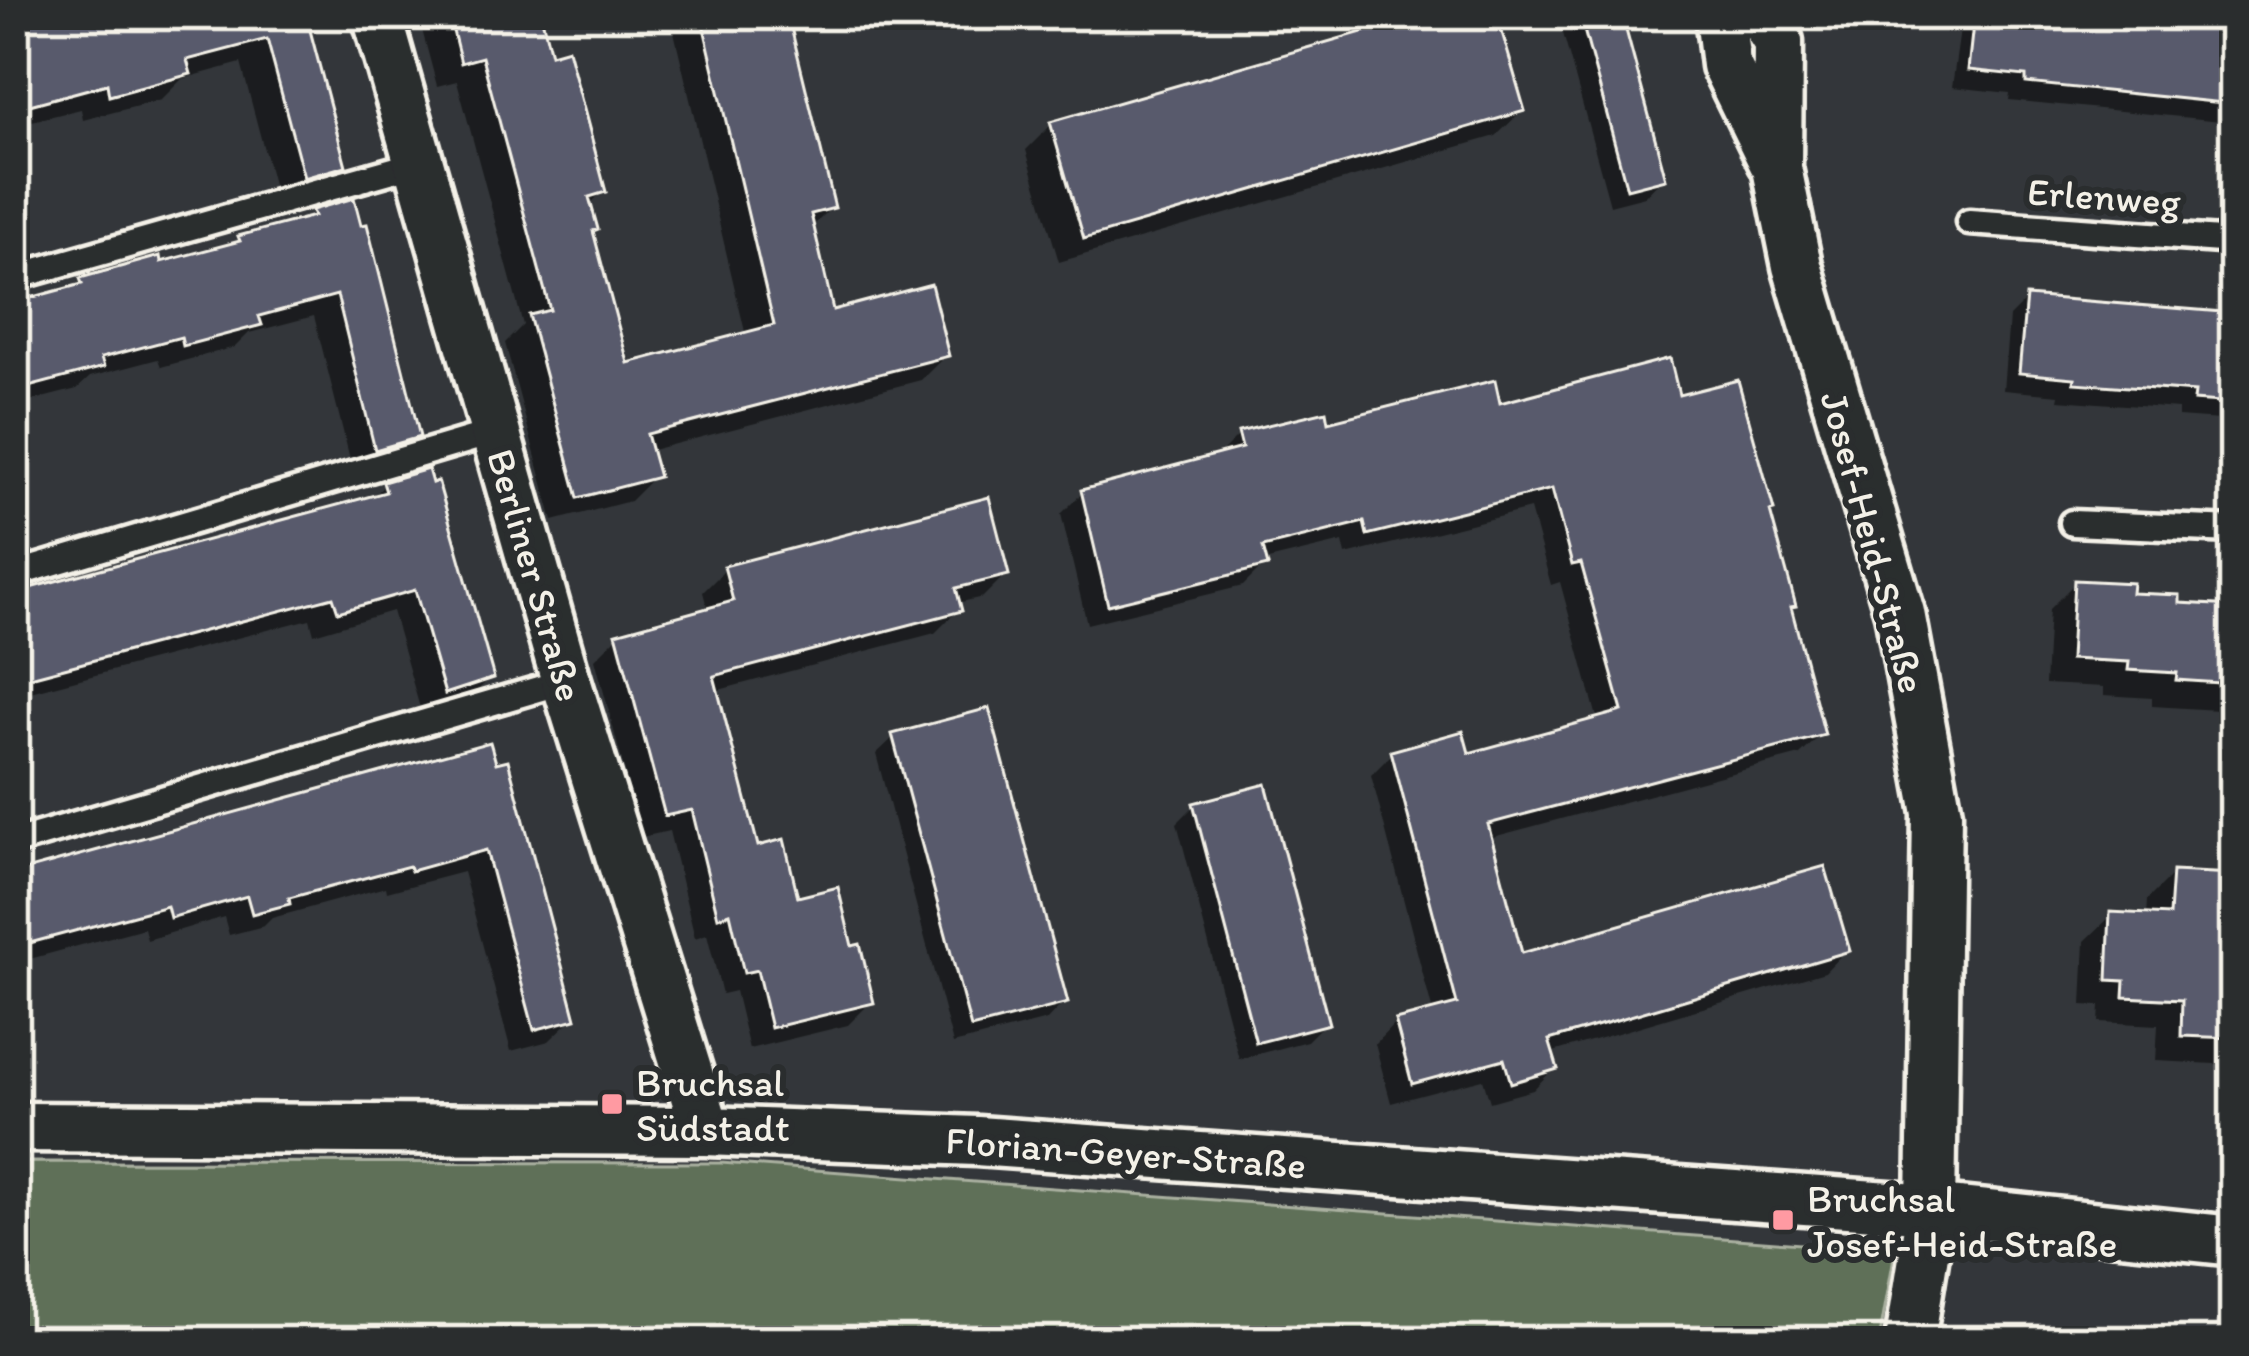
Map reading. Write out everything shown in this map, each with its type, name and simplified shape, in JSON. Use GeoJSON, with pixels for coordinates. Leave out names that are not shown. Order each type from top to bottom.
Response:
{"type":"FeatureCollection","features":[{"type":"Feature","properties":{"kind":"street","name":"Berliner Straße"},"geometry":{"type":"LineString","coordinates":[[377,15],[566,682],[706,1131]]}},
{"type":"Feature","properties":{"kind":"street","name":"Josef-Heid-Straße"},"geometry":{"type":"LineString","coordinates":[[1720,15],[1726,65],[1777,168]]}},
{"type":"Feature","properties":{"kind":"street","name":"Josef-Heid-Straße"},"geometry":{"type":"LineString","coordinates":[[1761,15],[1778,42],[1777,168],[1797,266],[1900,613],[1937,813],[1931,1209],[1910,1341]]}},
{"type":"Feature","properties":{"kind":"street","name":"Florian-Geyer-Straße"},"geometry":{"type":"LineString","coordinates":[[15,1127],[706,1131],[977,1141],[1931,1209],[2234,1241]]}},
{"type":"Feature","properties":{"kind":"lane"},"geometry":{"type":"LineString","coordinates":[[15,277],[418,163]]}},
{"type":"Feature","properties":{"kind":"lane","name":"Erlenweg"},"geometry":{"type":"LineString","coordinates":[[1969,222],[2234,241]]}},
{"type":"Feature","properties":{"kind":"lane"},"geometry":{"type":"LineString","coordinates":[[15,574],[495,432]]}},
{"type":"Feature","properties":{"kind":"lane"},"geometry":{"type":"LineString","coordinates":[[2072,523],[2234,530]]}},
{"type":"Feature","properties":{"kind":"lane"},"geometry":{"type":"LineString","coordinates":[[15,842],[566,682]]}},
{"type":"Feature","properties":{"kind":"green space"},"geometry":{"type":"Polygon","coordinates":[[[15,1162],[721,1163],[1895,1251],[1879,1341],[15,1341],[15,1162]]]}},
{"type":"Feature","properties":{"kind":"building"},"geometry":{"type":"Polygon","coordinates":[[[15,15],[306,15],[346,166],[304,178],[267,39],[187,60],[191,74],[109,96],[107,84],[15,109],[15,15]]]}},
{"type":"Feature","properties":{"kind":"building"},"geometry":{"type":"Polygon","coordinates":[[[449,15],[541,15],[551,54],[568,49],[606,192],[589,197],[598,229],[593,231],[628,363],[774,325],[701,15],[788,15],[835,208],[811,214],[833,310],[931,284],[949,356],[647,434],[659,477],[578,498],[529,315],[550,310],[482,57],[461,63],[449,15]]]}},
{"type":"Feature","properties":{"kind":"building"},"geometry":{"type":"Polygon","coordinates":[[[1421,15],[1497,15],[1525,111],[1084,239],[1050,122],[1421,15]]]}},
{"type":"Feature","properties":{"kind":"building"},"geometry":{"type":"Polygon","coordinates":[[[1580,15],[1622,15],[1666,179],[1627,189],[1580,15]]]}},
{"type":"Feature","properties":{"kind":"building"},"geometry":{"type":"Polygon","coordinates":[[[1974,15],[2142,15],[2234,24],[2234,104],[2026,83],[2026,76],[1968,70],[1974,15]]]}},
{"type":"Feature","properties":{"kind":"building"},"geometry":{"type":"Polygon","coordinates":[[[354,198],[361,225],[367,224],[420,437],[375,450],[337,295],[259,316],[262,325],[183,346],[181,337],[101,358],[104,367],[25,388],[24,383],[15,385],[15,302],[160,256],[161,262],[240,241],[238,236],[314,216],[312,210],[354,198]]]}},
{"type":"Feature","properties":{"kind":"building"},"geometry":{"type":"Polygon","coordinates":[[[2026,296],[2234,313],[2234,403],[2194,400],[2195,392],[2074,383],[2075,378],[2019,373],[2026,296]]]}},
{"type":"Feature","properties":{"kind":"building"},"geometry":{"type":"Polygon","coordinates":[[[1670,358],[1679,395],[1738,380],[1774,510],[1770,511],[1796,606],[1791,607],[1825,735],[1488,824],[1522,953],[1825,866],[1850,951],[1549,1040],[1558,1069],[1511,1083],[1504,1059],[1412,1084],[1395,1020],[1457,1004],[1391,751],[1463,731],[1469,753],[1622,711],[1581,563],[1572,565],[1552,489],[1367,535],[1364,522],[1263,547],[1268,566],[1108,605],[1081,490],[1242,448],[1238,432],[1326,411],[1328,422],[1495,380],[1500,403],[1670,358]]]}},
{"type":"Feature","properties":{"kind":"building"},"geometry":{"type":"Polygon","coordinates":[[[428,469],[432,483],[438,481],[494,678],[445,694],[415,590],[338,612],[333,597],[15,681],[15,592],[386,492],[383,482],[428,469]]]}},
{"type":"Feature","properties":{"kind":"building"},"geometry":{"type":"Polygon","coordinates":[[[989,497],[1009,575],[956,588],[962,611],[714,676],[758,846],[784,839],[798,897],[838,887],[852,946],[860,944],[874,1003],[771,1028],[757,970],[744,973],[730,913],[718,917],[692,810],[665,816],[616,633],[733,601],[724,566],[989,497]]]}},
{"type":"Feature","properties":{"kind":"building"},"geometry":{"type":"Polygon","coordinates":[[[2074,580],[2133,583],[2132,593],[2180,595],[2180,603],[2234,606],[2234,684],[2176,680],[2177,673],[2128,670],[2129,662],[2070,659],[2074,580]]]}},
{"type":"Feature","properties":{"kind":"building"},"geometry":{"type":"Polygon","coordinates":[[[989,708],[1068,1003],[971,1028],[892,734],[989,708]]]}},
{"type":"Feature","properties":{"kind":"building"},"geometry":{"type":"Polygon","coordinates":[[[490,742],[496,763],[508,760],[576,1019],[534,1030],[486,850],[289,898],[290,904],[252,914],[247,896],[170,918],[167,906],[15,947],[15,873],[490,742]]]}},
{"type":"Feature","properties":{"kind":"building"},"geometry":{"type":"Polygon","coordinates":[[[1266,784],[1329,1024],[1256,1043],[1193,803],[1266,784]]]}},
{"type":"Feature","properties":{"kind":"building"},"geometry":{"type":"Polygon","coordinates":[[[2172,871],[2234,874],[2234,1038],[2181,1036],[2182,1000],[2124,997],[2125,981],[2107,980],[2110,912],[2169,915],[2172,871]]]}},
{"type":"Feature","properties":{"kind":"place","name":"Bruchsal Südstadt"},"geometry":{"type":"Point","coordinates":[612,1104]}},
{"type":"Feature","properties":{"kind":"place","name":"Bruchsal Josef-Heid-Straße"},"geometry":{"type":"Point","coordinates":[1783,1220]}}]}
